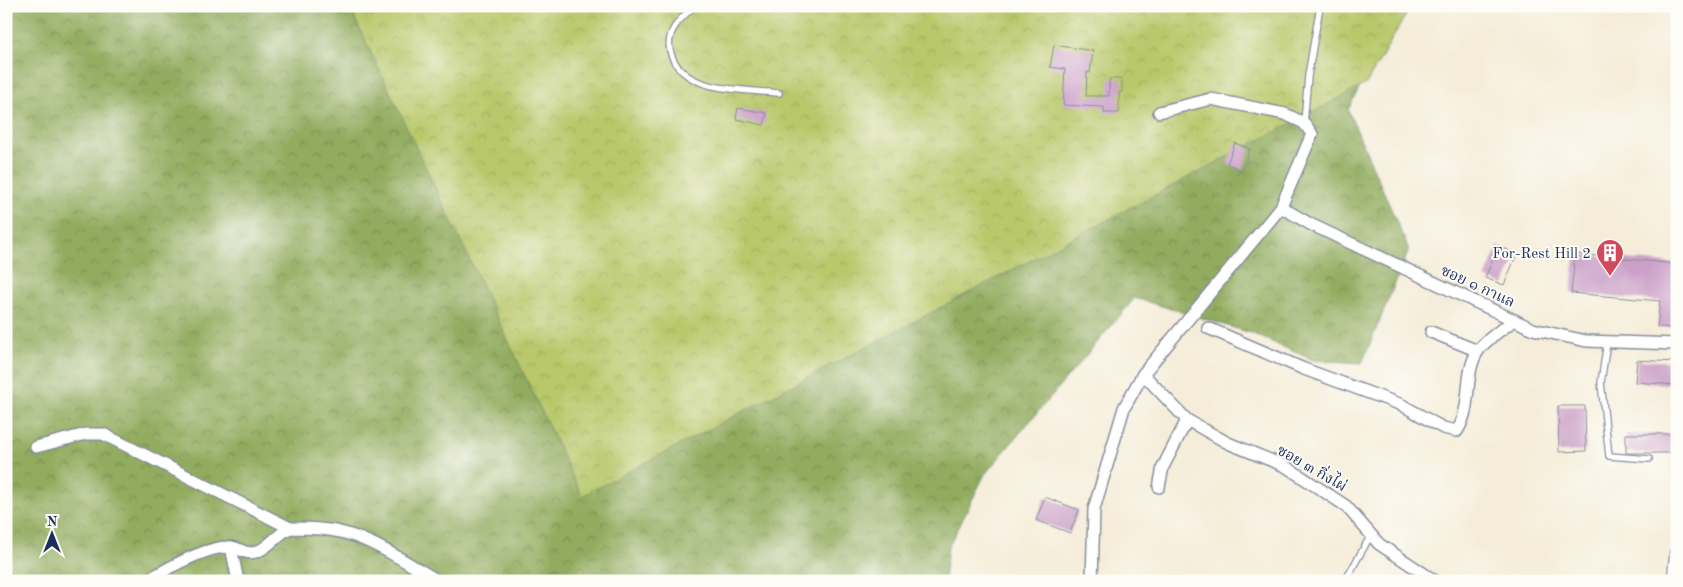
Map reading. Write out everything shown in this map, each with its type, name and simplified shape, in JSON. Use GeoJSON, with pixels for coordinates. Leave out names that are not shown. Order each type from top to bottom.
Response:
{"type":"FeatureCollection","features":[{"type":"Feature","properties":{"kind":"street"},"geometry":{"type":"LineString","coordinates":[[1092,581],[1094,509],[1124,408],[1143,374],[1281,207],[1312,134],[1304,123],[1285,114],[1212,99],[1159,112]]}},
{"type":"Feature","properties":{"kind":"street","name":"ซอย ๑ กาแล"},"geometry":{"type":"LineString","coordinates":[[1281,207],[1310,224],[1533,329],[1586,341],[1677,344]]}},
{"type":"Feature","properties":{"kind":"street"},"geometry":{"type":"LineString","coordinates":[[1208,328],[1304,369],[1402,405],[1443,428],[1457,431],[1464,420],[1473,364],[1478,351],[1514,320]]}},
{"type":"Feature","properties":{"kind":"street"},"geometry":{"type":"LineString","coordinates":[[1431,332],[1478,351]]}},
{"type":"Feature","properties":{"kind":"street","name":"ซอย ๓ กิ่งไผ่"},"geometry":{"type":"LineString","coordinates":[[1143,374],[1187,420],[1228,444],[1285,466],[1346,506],[1379,544],[1435,581]]}},
{"type":"Feature","properties":{"kind":"street"},"geometry":{"type":"LineString","coordinates":[[1159,487],[1163,467],[1187,420]]}},
{"type":"Feature","properties":{"kind":"street"},"geometry":{"type":"LineString","coordinates":[[36,447],[86,434],[103,434],[290,528],[339,532],[353,536],[438,581]]}},
{"type":"Feature","properties":{"kind":"street"},"geometry":{"type":"LineString","coordinates":[[146,581],[184,559],[231,547],[245,553],[257,552],[290,528]]}},
{"type":"Feature","properties":{"kind":"street"},"geometry":{"type":"LineString","coordinates":[[231,547],[238,581]]}},
{"type":"Feature","properties":{"kind":"lane"},"geometry":{"type":"LineString","coordinates":[[695,6],[680,18],[673,28],[670,37],[670,49],[674,61],[685,76],[708,85],[780,93]]}},
{"type":"Feature","properties":{"kind":"lane"},"geometry":{"type":"LineString","coordinates":[[1304,123],[1308,76],[1320,6]]}},
{"type":"Feature","properties":{"kind":"lane"},"geometry":{"type":"LineString","coordinates":[[1607,342],[1601,383],[1609,456],[1649,459]]}},
{"type":"Feature","properties":{"kind":"lane"},"geometry":{"type":"LineString","coordinates":[[1345,581],[1371,535]]}},
{"type":"Feature","properties":{"kind":"lane"},"geometry":{"type":"LineString","coordinates":[[1671,572],[1673,552],[1677,552]]}},
{"type":"Feature","properties":{"kind":"green space"},"geometry":{"type":"Polygon","coordinates":[[[6,6],[1400,6],[1348,110],[1409,250],[1362,363],[1313,360],[1251,333],[1135,298],[985,474],[948,548],[944,581],[6,581],[6,6]]]}},
{"type":"Feature","properties":{"kind":"green space"},"geometry":{"type":"Polygon","coordinates":[[[349,6],[1411,6],[1366,84],[582,496],[349,6]]]}},
{"type":"Feature","properties":{"kind":"building"},"geometry":{"type":"Polygon","coordinates":[[[1054,45],[1093,51],[1090,73],[1087,72],[1086,96],[1109,96],[1109,79],[1122,79],[1122,92],[1119,92],[1119,113],[1104,113],[1104,107],[1063,105],[1065,69],[1050,67],[1054,45]]]}},
{"type":"Feature","properties":{"kind":"building"},"geometry":{"type":"Polygon","coordinates":[[[738,108],[767,113],[764,125],[736,119],[738,108]]]}},
{"type":"Feature","properties":{"kind":"building"},"geometry":{"type":"Polygon","coordinates":[[[1235,143],[1250,149],[1242,170],[1227,164],[1235,143]]]}},
{"type":"Feature","properties":{"kind":"building"},"geometry":{"type":"Polygon","coordinates":[[[1498,246],[1517,254],[1504,285],[1485,278],[1498,246]]]}},
{"type":"Feature","properties":{"kind":"building","name":"For-Rest Hill 2"},"geometry":{"type":"Polygon","coordinates":[[[1575,254],[1677,264],[1677,328],[1657,327],[1660,301],[1571,293],[1575,254]]]}},
{"type":"Feature","properties":{"kind":"building"},"geometry":{"type":"Polygon","coordinates":[[[1637,360],[1677,362],[1677,385],[1635,382],[1637,360]]]}},
{"type":"Feature","properties":{"kind":"building"},"geometry":{"type":"Polygon","coordinates":[[[1558,406],[1585,406],[1586,451],[1559,452],[1558,406]]]}},
{"type":"Feature","properties":{"kind":"building"},"geometry":{"type":"Polygon","coordinates":[[[1626,434],[1677,434],[1677,453],[1626,453],[1626,434]]]}},
{"type":"Feature","properties":{"kind":"building"},"geometry":{"type":"Polygon","coordinates":[[[1045,497],[1079,510],[1070,533],[1036,520],[1045,497]]]}},
{"type":"Feature","properties":{"kind":"place","name":"For-Rest Hill 2"},"geometry":{"type":"Point","coordinates":[1610,277]}}]}
